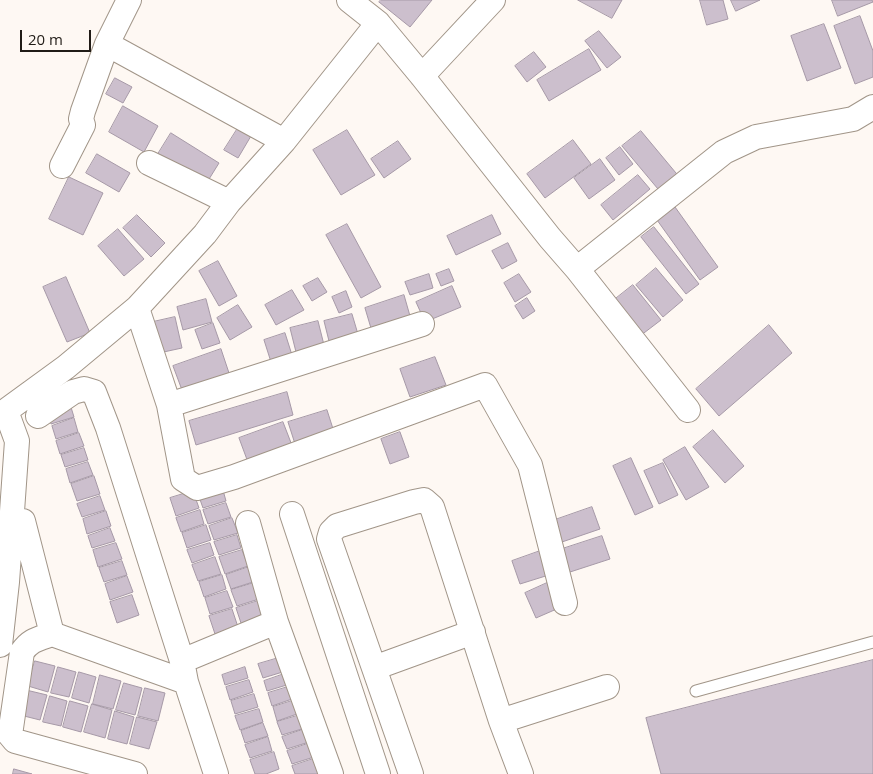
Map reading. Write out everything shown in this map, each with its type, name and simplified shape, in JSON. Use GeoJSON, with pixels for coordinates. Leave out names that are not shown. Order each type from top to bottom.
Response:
{"type":"FeatureCollection","features":[{"type":"Feature","properties":{"kind":"street"},"geometry":{"type":"LineString","coordinates":[[62,166],[83,125],[81,119],[83,112],[107,44],[129,0]]}},
{"type":"Feature","properties":{"kind":"street"},"geometry":{"type":"LineString","coordinates":[[349,0],[378,23],[422,76],[688,410]]}},
{"type":"Feature","properties":{"kind":"street"},"geometry":{"type":"LineString","coordinates":[[422,76],[493,0]]}},
{"type":"Feature","properties":{"kind":"street"},"geometry":{"type":"LineString","coordinates":[[0,645],[7,582],[17,441],[2,411],[66,368],[137,308],[205,234],[229,202],[284,141],[378,23]]}},
{"type":"Feature","properties":{"kind":"street"},"geometry":{"type":"LineString","coordinates":[[107,44],[284,141]]}},
{"type":"Feature","properties":{"kind":"street"},"geometry":{"type":"LineString","coordinates":[[577,269],[724,152],[756,137],[853,119],[873,107]]}},
{"type":"Feature","properties":{"kind":"street"},"geometry":{"type":"LineString","coordinates":[[149,163],[229,202]]}},
{"type":"Feature","properties":{"kind":"street"},"geometry":{"type":"LineString","coordinates":[[137,308],[169,404],[184,479],[197,488],[234,477],[485,385],[530,465],[565,603]]}},
{"type":"Feature","properties":{"kind":"street"},"geometry":{"type":"LineString","coordinates":[[169,404],[422,324]]}},
{"type":"Feature","properties":{"kind":"street"},"geometry":{"type":"LineString","coordinates":[[38,416],[73,392],[84,389],[94,392],[108,428],[216,774]]}},
{"type":"Feature","properties":{"kind":"street"},"geometry":{"type":"LineString","coordinates":[[411,774],[330,540],[331,532],[337,526],[424,500],[432,507],[501,721],[521,774]]}},
{"type":"Feature","properties":{"kind":"street"},"geometry":{"type":"LineString","coordinates":[[292,514],[378,774]]}},
{"type":"Feature","properties":{"kind":"street"},"geometry":{"type":"LineString","coordinates":[[23,521],[52,634]]}},
{"type":"Feature","properties":{"kind":"street"},"geometry":{"type":"LineString","coordinates":[[248,523],[276,622],[331,774]]}},
{"type":"Feature","properties":{"kind":"street"},"geometry":{"type":"LineString","coordinates":[[136,774],[15,741],[10,735],[22,652],[26,645],[31,641],[52,634],[184,672],[276,622]]}},
{"type":"Feature","properties":{"kind":"street"},"geometry":{"type":"LineString","coordinates":[[374,668],[473,632]]}},
{"type":"Feature","properties":{"kind":"street"},"geometry":{"type":"LineString","coordinates":[[501,721],[607,688]]}},
{"type":"Feature","properties":{"kind":"lane"},"geometry":{"type":"LineString","coordinates":[[696,691],[873,642]]}},
{"type":"Feature","properties":{"kind":"building"},"geometry":{"type":"Polygon","coordinates":[[[381,0],[432,0],[410,27],[379,2],[381,0]]]}},
{"type":"Feature","properties":{"kind":"building"},"geometry":{"type":"Polygon","coordinates":[[[578,0],[622,0],[612,18],[578,0]]]}},
{"type":"Feature","properties":{"kind":"building"},"geometry":{"type":"Polygon","coordinates":[[[700,0],[723,0],[728,19],[707,25],[700,0]]]}},
{"type":"Feature","properties":{"kind":"building"},"geometry":{"type":"Polygon","coordinates":[[[731,0],[760,0],[736,11],[731,0]]]}},
{"type":"Feature","properties":{"kind":"building"},"geometry":{"type":"Polygon","coordinates":[[[832,0],[872,0],[873,2],[838,16],[832,0]]]}},
{"type":"Feature","properties":{"kind":"building"},"geometry":{"type":"Polygon","coordinates":[[[860,16],[873,51],[873,77],[855,84],[834,26],[860,16]]]}},
{"type":"Feature","properties":{"kind":"building"},"geometry":{"type":"Polygon","coordinates":[[[824,24],[841,68],[807,81],[791,36],[824,24]]]}},
{"type":"Feature","properties":{"kind":"building"},"geometry":{"type":"Polygon","coordinates":[[[599,31],[621,57],[607,68],[585,41],[599,31]]]}},
{"type":"Feature","properties":{"kind":"building"},"geometry":{"type":"Polygon","coordinates":[[[589,49],[601,70],[549,101],[537,80],[589,49]]]}},
{"type":"Feature","properties":{"kind":"building"},"geometry":{"type":"Polygon","coordinates":[[[534,52],[546,67],[527,82],[515,66],[534,52]]]}},
{"type":"Feature","properties":{"kind":"building"},"geometry":{"type":"Polygon","coordinates":[[[115,78],[132,87],[123,103],[106,94],[115,78]]]}},
{"type":"Feature","properties":{"kind":"building"},"geometry":{"type":"Polygon","coordinates":[[[123,106],[158,126],[144,152],[109,132],[123,106]]]}},
{"type":"Feature","properties":{"kind":"building"},"geometry":{"type":"Polygon","coordinates":[[[238,128],[251,136],[238,158],[224,150],[238,128]]]}},
{"type":"Feature","properties":{"kind":"building"},"geometry":{"type":"Polygon","coordinates":[[[347,130],[375,175],[341,195],[313,150],[347,130]]]}},
{"type":"Feature","properties":{"kind":"building"},"geometry":{"type":"Polygon","coordinates":[[[641,131],[681,179],[663,195],[622,146],[641,131]]]}},
{"type":"Feature","properties":{"kind":"building"},"geometry":{"type":"Polygon","coordinates":[[[171,133],[219,163],[206,184],[158,154],[171,133]]]}},
{"type":"Feature","properties":{"kind":"building"},"geometry":{"type":"Polygon","coordinates":[[[573,140],[591,164],[545,198],[527,174],[573,140]]]}},
{"type":"Feature","properties":{"kind":"building"},"geometry":{"type":"Polygon","coordinates":[[[398,141],[411,159],[384,178],[371,159],[398,141]]]}},
{"type":"Feature","properties":{"kind":"building"},"geometry":{"type":"Polygon","coordinates":[[[620,147],[633,164],[619,175],[606,158],[620,147]]]}},
{"type":"Feature","properties":{"kind":"building"},"geometry":{"type":"Polygon","coordinates":[[[97,154],[130,173],[119,192],[86,173],[97,154]]]}},
{"type":"Feature","properties":{"kind":"building"},"geometry":{"type":"Polygon","coordinates":[[[600,159],[615,180],[589,199],[574,178],[600,159]]]}},
{"type":"Feature","properties":{"kind":"building"},"geometry":{"type":"Polygon","coordinates":[[[638,175],[650,189],[613,220],[601,205],[638,175]]]}},
{"type":"Feature","properties":{"kind":"building"},"geometry":{"type":"Polygon","coordinates":[[[69,177],[103,193],[83,235],[49,219],[69,177]]]}},
{"type":"Feature","properties":{"kind":"building"},"geometry":{"type":"Polygon","coordinates":[[[675,207],[718,267],[700,280],[657,220],[675,207]]]}},
{"type":"Feature","properties":{"kind":"building"},"geometry":{"type":"Polygon","coordinates":[[[137,215],[165,243],[151,257],[123,228],[137,215]]]}},
{"type":"Feature","properties":{"kind":"building"},"geometry":{"type":"Polygon","coordinates":[[[492,215],[501,234],[456,255],[447,236],[492,215]]]}},
{"type":"Feature","properties":{"kind":"building"},"geometry":{"type":"Polygon","coordinates":[[[347,224],[381,287],[361,298],[326,235],[347,224]]]}},
{"type":"Feature","properties":{"kind":"building"},"geometry":{"type":"Polygon","coordinates":[[[654,227],[699,284],[686,294],[641,237],[654,227]]]}},
{"type":"Feature","properties":{"kind":"building"},"geometry":{"type":"Polygon","coordinates":[[[118,229],[144,259],[124,276],[98,246],[118,229]]]}},
{"type":"Feature","properties":{"kind":"building"},"geometry":{"type":"Polygon","coordinates":[[[508,243],[517,261],[502,269],[492,251],[508,243]]]}},
{"type":"Feature","properties":{"kind":"building"},"geometry":{"type":"Polygon","coordinates":[[[218,261],[237,296],[219,306],[199,271],[218,261]]]}},
{"type":"Feature","properties":{"kind":"building"},"geometry":{"type":"Polygon","coordinates":[[[656,268],[683,300],[663,317],[636,285],[656,268]]]}},
{"type":"Feature","properties":{"kind":"building"},"geometry":{"type":"Polygon","coordinates":[[[449,269],[454,281],[441,286],[436,274],[449,269]]]}},
{"type":"Feature","properties":{"kind":"building"},"geometry":{"type":"Polygon","coordinates":[[[429,274],[433,288],[410,295],[405,282],[429,274]]]}},
{"type":"Feature","properties":{"kind":"building"},"geometry":{"type":"Polygon","coordinates":[[[519,274],[531,292],[515,302],[504,283],[519,274]]]}},
{"type":"Feature","properties":{"kind":"building"},"geometry":{"type":"Polygon","coordinates":[[[66,277],[90,333],[67,342],[43,287],[66,277]]]}},
{"type":"Feature","properties":{"kind":"building"},"geometry":{"type":"Polygon","coordinates":[[[318,278],[327,292],[312,301],[303,286],[318,278]]]}},
{"type":"Feature","properties":{"kind":"building"},"geometry":{"type":"Polygon","coordinates":[[[633,285],[661,320],[636,339],[609,304],[633,285]]]}},
{"type":"Feature","properties":{"kind":"building"},"geometry":{"type":"Polygon","coordinates":[[[452,286],[461,307],[425,322],[416,302],[452,286]]]}},
{"type":"Feature","properties":{"kind":"building"},"geometry":{"type":"Polygon","coordinates":[[[292,290],[304,310],[276,325],[265,305],[292,290]]]}},
{"type":"Feature","properties":{"kind":"building"},"geometry":{"type":"Polygon","coordinates":[[[346,291],[352,307],[339,313],[332,297],[346,291]]]}},
{"type":"Feature","properties":{"kind":"building"},"geometry":{"type":"Polygon","coordinates":[[[404,295],[412,323],[373,335],[365,308],[404,295]]]}},
{"type":"Feature","properties":{"kind":"building"},"geometry":{"type":"Polygon","coordinates":[[[527,298],[535,311],[523,319],[515,306],[527,298]]]}},
{"type":"Feature","properties":{"kind":"building"},"geometry":{"type":"Polygon","coordinates":[[[206,299],[212,322],[183,330],[177,307],[206,299]]]}},
{"type":"Feature","properties":{"kind":"building"},"geometry":{"type":"Polygon","coordinates":[[[238,305],[252,327],[230,340],[217,318],[238,305]]]}},
{"type":"Feature","properties":{"kind":"building"},"geometry":{"type":"Polygon","coordinates":[[[352,314],[360,341],[331,349],[324,321],[352,314]]]}},
{"type":"Feature","properties":{"kind":"building"},"geometry":{"type":"Polygon","coordinates":[[[175,317],[182,348],[159,353],[153,322],[175,317]]]}},
{"type":"Feature","properties":{"kind":"building"},"geometry":{"type":"Polygon","coordinates":[[[318,321],[324,345],[296,352],[290,328],[318,321]]]}},
{"type":"Feature","properties":{"kind":"building"},"geometry":{"type":"Polygon","coordinates":[[[213,323],[220,343],[202,349],[195,330],[213,323]]]}},
{"type":"Feature","properties":{"kind":"building"},"geometry":{"type":"Polygon","coordinates":[[[769,325],[792,353],[719,416],[696,389],[769,325]]]}},
{"type":"Feature","properties":{"kind":"building"},"geometry":{"type":"Polygon","coordinates":[[[285,333],[292,355],[271,362],[264,340],[285,333]]]}},
{"type":"Feature","properties":{"kind":"building"},"geometry":{"type":"Polygon","coordinates":[[[221,349],[229,373],[182,390],[173,366],[221,349]]]}},
{"type":"Feature","properties":{"kind":"building"},"geometry":{"type":"Polygon","coordinates":[[[435,357],[446,385],[410,397],[400,369],[435,357]]]}},
{"type":"Feature","properties":{"kind":"building"},"geometry":{"type":"Polygon","coordinates":[[[287,392],[293,415],[196,445],[189,421],[287,392]]]}},
{"type":"Feature","properties":{"kind":"building"},"geometry":{"type":"Polygon","coordinates":[[[70,404],[74,417],[51,424],[47,411],[70,404]]]}},
{"type":"Feature","properties":{"kind":"building"},"geometry":{"type":"Polygon","coordinates":[[[327,410],[335,435],[296,447],[288,422],[327,410]]]}},
{"type":"Feature","properties":{"kind":"building"},"geometry":{"type":"Polygon","coordinates":[[[74,418],[78,432],[56,439],[52,426],[74,418]]]}},
{"type":"Feature","properties":{"kind":"building"},"geometry":{"type":"Polygon","coordinates":[[[283,422],[293,448],[249,465],[239,438],[283,422]]]}},
{"type":"Feature","properties":{"kind":"building"},"geometry":{"type":"Polygon","coordinates":[[[713,430],[744,466],[725,483],[693,447],[713,430]]]}},
{"type":"Feature","properties":{"kind":"building"},"geometry":{"type":"Polygon","coordinates":[[[400,432],[409,457],[390,464],[381,439],[400,432]]]}},
{"type":"Feature","properties":{"kind":"building"},"geometry":{"type":"Polygon","coordinates":[[[79,433],[84,446],[60,454],[56,441],[79,433]]]}},
{"type":"Feature","properties":{"kind":"building"},"geometry":{"type":"Polygon","coordinates":[[[685,447],[709,487],[686,500],[663,460],[685,447]]]}},
{"type":"Feature","properties":{"kind":"building"},"geometry":{"type":"Polygon","coordinates":[[[84,448],[88,460],[65,467],[61,455],[84,448]]]}},
{"type":"Feature","properties":{"kind":"building"},"geometry":{"type":"Polygon","coordinates":[[[631,458],[653,507],[635,515],[613,466],[631,458]]]}},
{"type":"Feature","properties":{"kind":"building"},"geometry":{"type":"Polygon","coordinates":[[[88,462],[93,475],[70,483],[66,469],[88,462]]]}},
{"type":"Feature","properties":{"kind":"building"},"geometry":{"type":"Polygon","coordinates":[[[663,463],[678,495],[659,504],[644,471],[663,463]]]}},
{"type":"Feature","properties":{"kind":"building"},"geometry":{"type":"Polygon","coordinates":[[[94,476],[100,494],[77,501],[71,484],[94,476]]]}},
{"type":"Feature","properties":{"kind":"building"},"geometry":{"type":"Polygon","coordinates":[[[221,483],[226,501],[203,508],[197,491],[221,483]]]}},
{"type":"Feature","properties":{"kind":"building"},"geometry":{"type":"Polygon","coordinates":[[[193,491],[199,508],[176,516],[170,498],[193,491]]]}},
{"type":"Feature","properties":{"kind":"building"},"geometry":{"type":"Polygon","coordinates":[[[100,496],[105,510],[82,517],[77,504],[100,496]]]}},
{"type":"Feature","properties":{"kind":"building"},"geometry":{"type":"Polygon","coordinates":[[[226,503],[231,517],[208,524],[203,510],[226,503]]]}},
{"type":"Feature","properties":{"kind":"building"},"geometry":{"type":"Polygon","coordinates":[[[592,507],[600,529],[559,543],[552,521],[592,507]]]}},
{"type":"Feature","properties":{"kind":"building"},"geometry":{"type":"Polygon","coordinates":[[[200,510],[204,524],[181,532],[176,518],[200,510]]]}},
{"type":"Feature","properties":{"kind":"building"},"geometry":{"type":"Polygon","coordinates":[[[106,511],[111,526],[87,534],[83,519],[106,511]]]}},
{"type":"Feature","properties":{"kind":"building"},"geometry":{"type":"Polygon","coordinates":[[[232,518],[238,533],[214,540],[209,526],[232,518]]]}},
{"type":"Feature","properties":{"kind":"building"},"geometry":{"type":"Polygon","coordinates":[[[206,525],[211,540],[187,548],[182,533],[206,525]]]}},
{"type":"Feature","properties":{"kind":"building"},"geometry":{"type":"Polygon","coordinates":[[[110,528],[115,541],[92,548],[88,536],[110,528]]]}},
{"type":"Feature","properties":{"kind":"building"},"geometry":{"type":"Polygon","coordinates":[[[237,535],[241,548],[219,555],[214,542],[237,535]]]}},
{"type":"Feature","properties":{"kind":"building"},"geometry":{"type":"Polygon","coordinates":[[[602,536],[610,559],[567,573],[559,550],[602,536]]]}},
{"type":"Feature","properties":{"kind":"building"},"geometry":{"type":"Polygon","coordinates":[[[116,543],[122,559],[98,567],[93,550],[116,543]]]}},
{"type":"Feature","properties":{"kind":"building"},"geometry":{"type":"Polygon","coordinates":[[[210,543],[214,555],[192,563],[187,550],[210,543]]]}},
{"type":"Feature","properties":{"kind":"building"},"geometry":{"type":"Polygon","coordinates":[[[242,550],[248,566],[225,574],[219,557],[242,550]]]}},
{"type":"Feature","properties":{"kind":"building"},"geometry":{"type":"Polygon","coordinates":[[[543,550],[552,574],[520,584],[512,561],[543,550]]]}},
{"type":"Feature","properties":{"kind":"building"},"geometry":{"type":"Polygon","coordinates":[[[215,557],[221,574],[198,581],[192,565],[215,557]]]}},
{"type":"Feature","properties":{"kind":"building"},"geometry":{"type":"Polygon","coordinates":[[[122,561],[127,575],[104,582],[99,568],[122,561]]]}},
{"type":"Feature","properties":{"kind":"building"},"geometry":{"type":"Polygon","coordinates":[[[249,567],[253,582],[231,589],[226,575],[249,567]]]}},
{"type":"Feature","properties":{"kind":"building"},"geometry":{"type":"Polygon","coordinates":[[[222,575],[226,589],[204,597],[199,582],[222,575]]]}},
{"type":"Feature","properties":{"kind":"building"},"geometry":{"type":"Polygon","coordinates":[[[127,576],[133,592],[110,600],[105,584],[127,576]]]}},
{"type":"Feature","properties":{"kind":"building"},"geometry":{"type":"Polygon","coordinates":[[[254,583],[259,599],[237,606],[231,590],[254,583]]]}},
{"type":"Feature","properties":{"kind":"building"},"geometry":{"type":"Polygon","coordinates":[[[547,583],[559,608],[536,618],[525,593],[547,583]]]}},
{"type":"Feature","properties":{"kind":"building"},"geometry":{"type":"Polygon","coordinates":[[[227,591],[233,607],[210,614],[205,598],[227,591]]]}},
{"type":"Feature","properties":{"kind":"building"},"geometry":{"type":"Polygon","coordinates":[[[132,595],[139,615],[117,623],[110,602],[132,595]]]}},
{"type":"Feature","properties":{"kind":"building"},"geometry":{"type":"Polygon","coordinates":[[[258,601],[266,622],[243,629],[236,608],[258,601]]]}},
{"type":"Feature","properties":{"kind":"building"},"geometry":{"type":"Polygon","coordinates":[[[232,609],[239,630],[216,637],[209,616],[232,609]]]}},
{"type":"Feature","properties":{"kind":"building"},"geometry":{"type":"Polygon","coordinates":[[[282,657],[286,671],[263,678],[258,664],[282,657]]]}},
{"type":"Feature","properties":{"kind":"building"},"geometry":{"type":"Polygon","coordinates":[[[873,660],[873,774],[661,774],[646,718],[873,660]]]}},
{"type":"Feature","properties":{"kind":"building"},"geometry":{"type":"Polygon","coordinates":[[[35,661],[55,666],[48,692],[28,686],[35,661]]]}},
{"type":"Feature","properties":{"kind":"building"},"geometry":{"type":"Polygon","coordinates":[[[58,667],[76,672],[69,697],[51,693],[58,667]]]}},
{"type":"Feature","properties":{"kind":"building"},"geometry":{"type":"Polygon","coordinates":[[[245,667],[248,678],[225,685],[222,675],[245,667]]]}},
{"type":"Feature","properties":{"kind":"building"},"geometry":{"type":"Polygon","coordinates":[[[79,672],[96,677],[89,703],[72,698],[79,672]]]}},
{"type":"Feature","properties":{"kind":"building"},"geometry":{"type":"Polygon","coordinates":[[[287,673],[290,684],[267,691],[264,681],[287,673]]]}},
{"type":"Feature","properties":{"kind":"building"},"geometry":{"type":"Polygon","coordinates":[[[100,675],[121,681],[113,709],[93,704],[100,675]]]}},
{"type":"Feature","properties":{"kind":"building"},"geometry":{"type":"Polygon","coordinates":[[[249,680],[253,692],[230,700],[226,687],[249,680]]]}},
{"type":"Feature","properties":{"kind":"building"},"geometry":{"type":"Polygon","coordinates":[[[124,683],[142,688],[135,715],[116,710],[124,683]]]}},
{"type":"Feature","properties":{"kind":"building"},"geometry":{"type":"Polygon","coordinates":[[[291,686],[295,698],[272,706],[268,693],[291,686]]]}},
{"type":"Feature","properties":{"kind":"building"},"geometry":{"type":"Polygon","coordinates":[[[145,688],[165,693],[158,721],[138,716],[145,688]]]}},
{"type":"Feature","properties":{"kind":"building"},"geometry":{"type":"Polygon","coordinates":[[[26,690],[47,695],[40,720],[20,715],[26,690]]]}},
{"type":"Feature","properties":{"kind":"building"},"geometry":{"type":"Polygon","coordinates":[[[254,694],[258,707],[235,714],[231,701],[254,694]]]}},
{"type":"Feature","properties":{"kind":"building"},"geometry":{"type":"Polygon","coordinates":[[[50,696],[67,701],[61,726],[43,722],[50,696]]]}},
{"type":"Feature","properties":{"kind":"building"},"geometry":{"type":"Polygon","coordinates":[[[295,700],[300,713],[277,721],[273,707],[295,700]]]}},
{"type":"Feature","properties":{"kind":"building"},"geometry":{"type":"Polygon","coordinates":[[[70,701],[88,706],[81,732],[63,727],[70,701]]]}},
{"type":"Feature","properties":{"kind":"building"},"geometry":{"type":"Polygon","coordinates":[[[92,704],[112,710],[105,738],[84,732],[92,704]]]}},
{"type":"Feature","properties":{"kind":"building"},"geometry":{"type":"Polygon","coordinates":[[[259,709],[263,722],[240,730],[235,716],[259,709]]]}},
{"type":"Feature","properties":{"kind":"building"},"geometry":{"type":"Polygon","coordinates":[[[115,711],[134,717],[127,744],[108,739],[115,711]]]}},
{"type":"Feature","properties":{"kind":"building"},"geometry":{"type":"Polygon","coordinates":[[[300,715],[305,728],[282,735],[277,722],[300,715]]]}},
{"type":"Feature","properties":{"kind":"building"},"geometry":{"type":"Polygon","coordinates":[[[137,717],[157,722],[149,749],[130,744],[137,717]]]}},
{"type":"Feature","properties":{"kind":"building"},"geometry":{"type":"Polygon","coordinates":[[[263,723],[268,736],[245,743],[241,731],[263,723]]]}},
{"type":"Feature","properties":{"kind":"building"},"geometry":{"type":"Polygon","coordinates":[[[305,729],[309,742],[287,749],[282,737],[305,729]]]}},
{"type":"Feature","properties":{"kind":"building"},"geometry":{"type":"Polygon","coordinates":[[[268,737],[272,751],[250,758],[245,745],[268,737]]]}},
{"type":"Feature","properties":{"kind":"building"},"geometry":{"type":"Polygon","coordinates":[[[310,743],[314,757],[292,764],[287,751],[310,743]]]}},
{"type":"Feature","properties":{"kind":"building"},"geometry":{"type":"Polygon","coordinates":[[[274,752],[279,769],[266,774],[255,774],[250,760],[274,752]]]}},
{"type":"Feature","properties":{"kind":"building"},"geometry":{"type":"Polygon","coordinates":[[[316,758],[321,774],[295,774],[292,766],[316,758]]]}},
{"type":"Feature","properties":{"kind":"building"},"geometry":{"type":"Polygon","coordinates":[[[14,769],[32,774],[13,774],[14,769]]]}}]}
